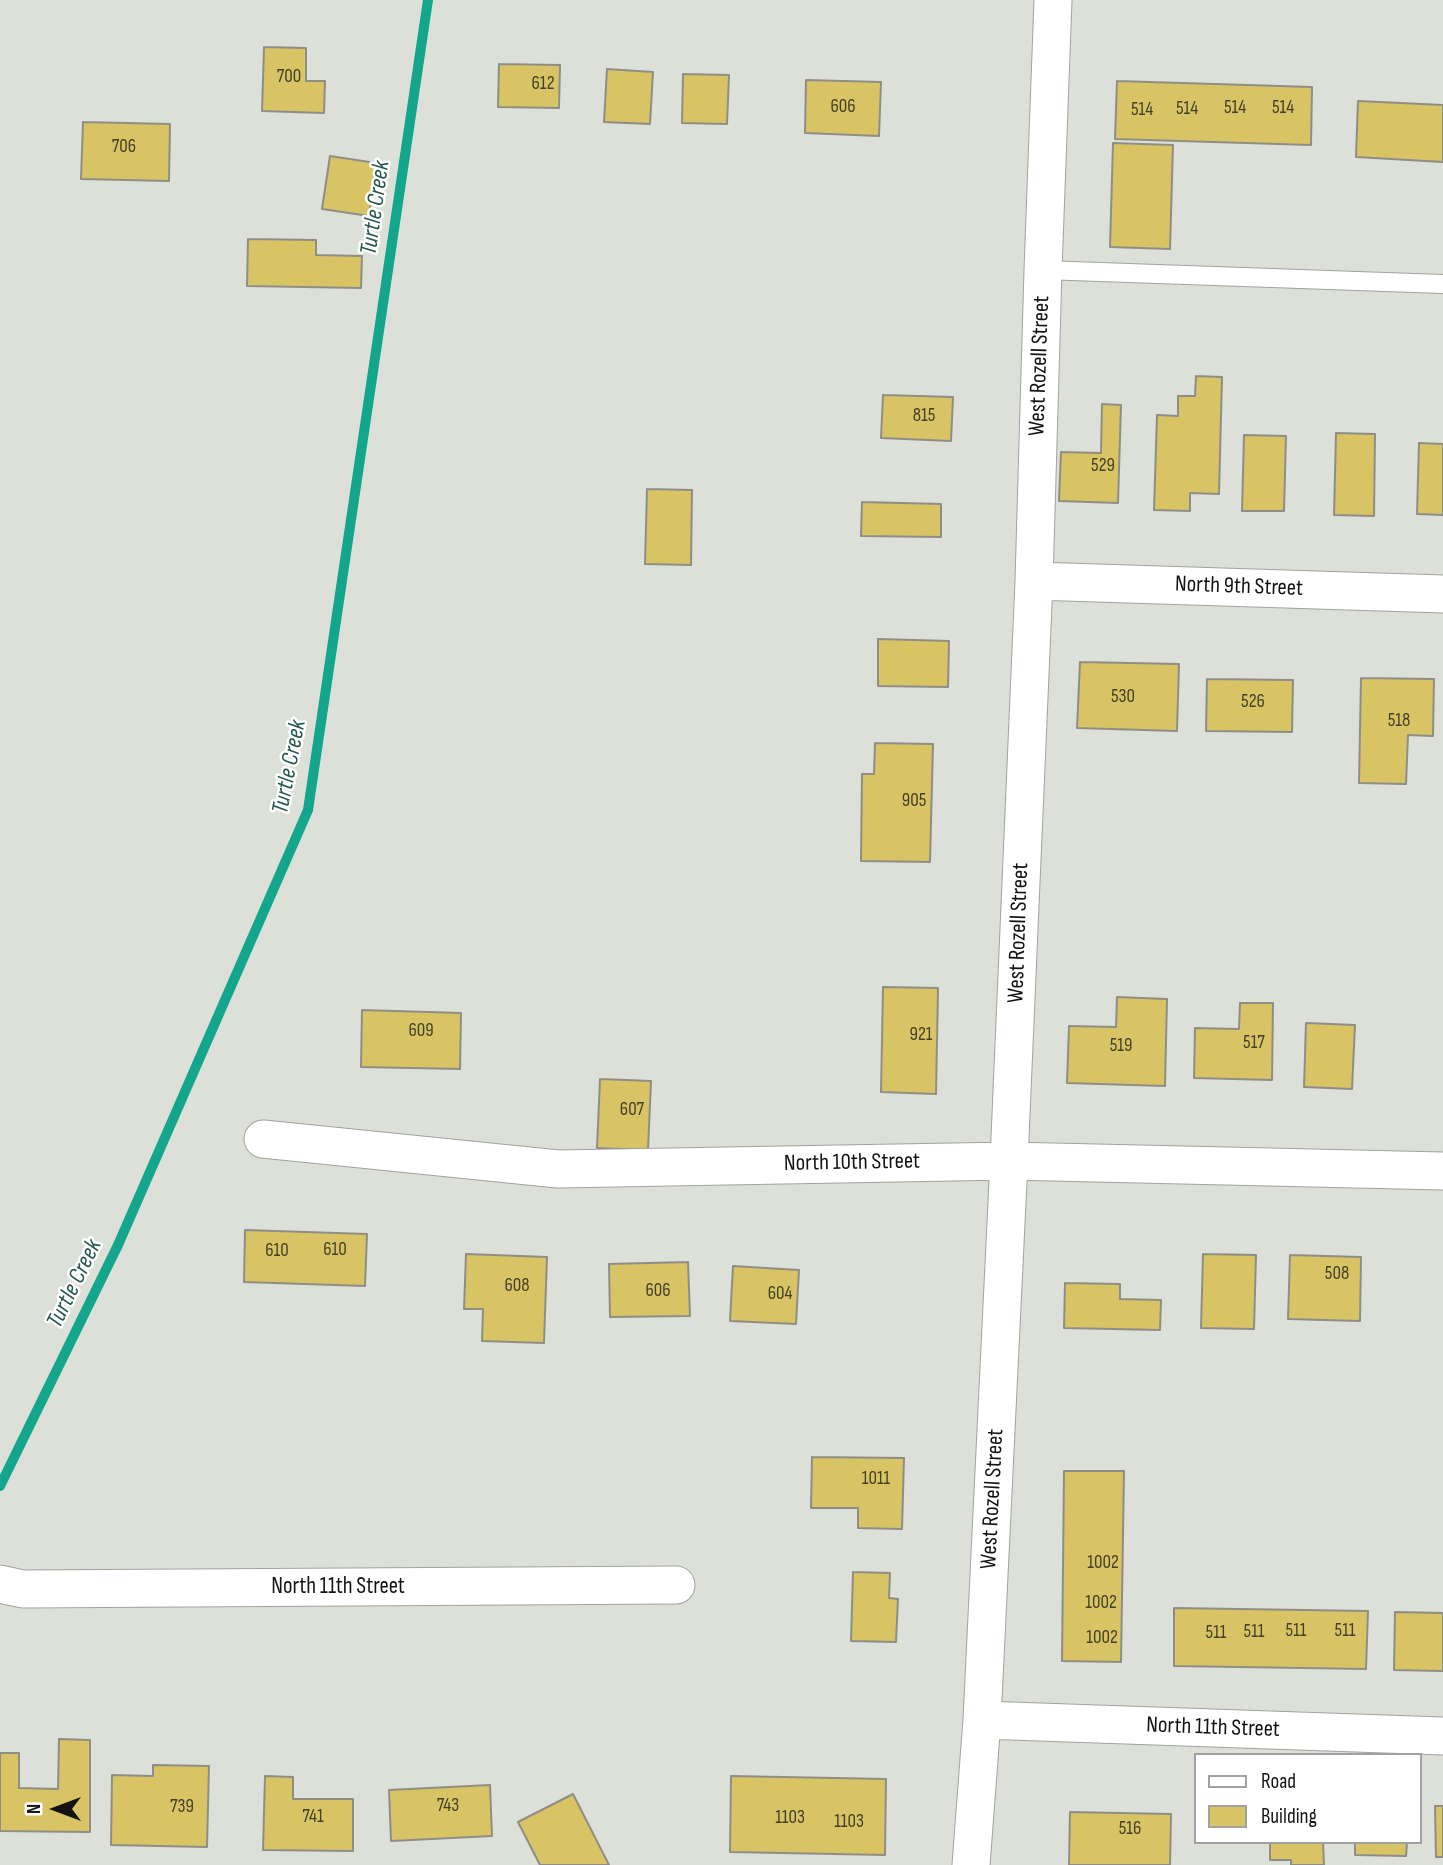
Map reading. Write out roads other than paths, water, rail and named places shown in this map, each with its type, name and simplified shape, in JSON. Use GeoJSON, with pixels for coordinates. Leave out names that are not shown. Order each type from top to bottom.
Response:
{"type":"FeatureCollection","features":[{"type":"Feature","properties":{"kind":"street","name":"West Rozell Street"},"geometry":{"type":"LineString","coordinates":[[971,1865],[982,1720],[1010,1161],[1034,581],[1053,0]]}},
{"type":"Feature","properties":{"kind":"street","name":"North 9th Street"},"geometry":{"type":"LineString","coordinates":[[1034,581],[1443,594]]}},
{"type":"Feature","properties":{"kind":"street","name":"North 10th Street"},"geometry":{"type":"LineString","coordinates":[[263,1139],[558,1169],[1010,1161],[1443,1171]]}},
{"type":"Feature","properties":{"kind":"street","name":"North 11th Street"},"geometry":{"type":"LineString","coordinates":[[0,1584],[23,1589],[676,1585]]}},
{"type":"Feature","properties":{"kind":"street","name":"North 11th Street"},"geometry":{"type":"LineString","coordinates":[[982,1720],[1443,1736]]}},
{"type":"Feature","properties":{"kind":"lane"},"geometry":{"type":"LineString","coordinates":[[1043,270],[1443,284]]}},
{"type":"Feature","properties":{"kind":"waterway","name":"Turtle Creek"},"geometry":{"type":"LineString","coordinates":[[0,1486],[118,1245],[308,810],[428,0]]}}]}
